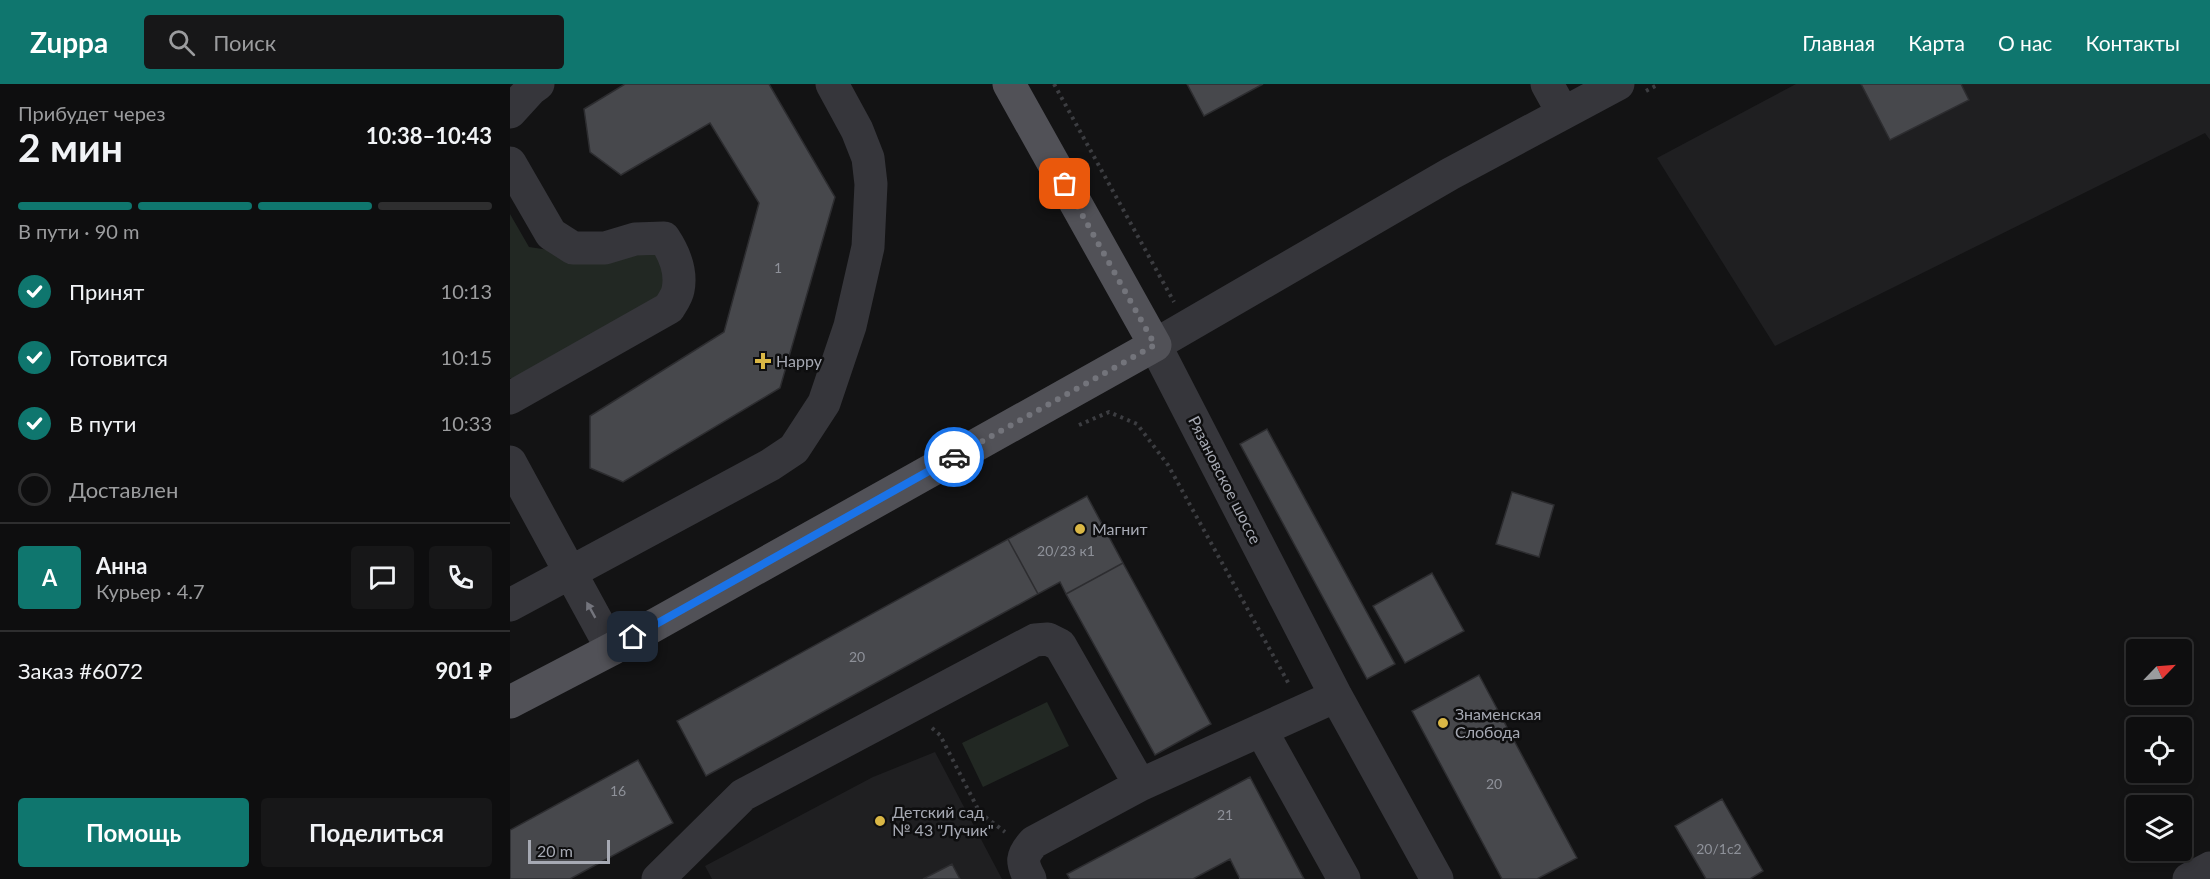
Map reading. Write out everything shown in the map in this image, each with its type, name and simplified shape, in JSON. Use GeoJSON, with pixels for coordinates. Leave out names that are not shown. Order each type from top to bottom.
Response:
{"type":"FeatureCollection","features":[{"type":"Feature","properties":{"kind":"main road","name":"Рязановское шоссе"},"geometry":{"type":"LineString","coordinates":[[1009,84],[1155,345]]}},
{"type":"Feature","properties":{"kind":"main road"},"geometry":{"type":"LineString","coordinates":[[510,702],[612,648],[1155,345]]}},
{"type":"Feature","properties":{"kind":"street"},"geometry":{"type":"LineString","coordinates":[[510,112],[538,84]]}},
{"type":"Feature","properties":{"kind":"street"},"geometry":{"type":"LineString","coordinates":[[510,606],[770,465],[794,449],[824,403],[850,326],[868,247],[872,184],[868,158],[857,130],[832,84]]}},
{"type":"Feature","properties":{"kind":"street"},"geometry":{"type":"LineString","coordinates":[[1547,84],[1563,113]]}},
{"type":"Feature","properties":{"kind":"street"},"geometry":{"type":"LineString","coordinates":[[1155,345],[1450,174],[1563,113],[1628,90]]}},
{"type":"Feature","properties":{"kind":"street"},"geometry":{"type":"LineString","coordinates":[[510,163],[551,234],[573,248],[605,248],[635,239],[664,238],[674,254],[678,267],[678,292],[669,308],[510,398]]}},
{"type":"Feature","properties":{"kind":"street","name":"Рязановское шоссе"},"geometry":{"type":"LineString","coordinates":[[1155,345],[1336,696],[1437,879]]}},
{"type":"Feature","properties":{"kind":"street"},"geometry":{"type":"LineString","coordinates":[[510,462],[612,648]]}},
{"type":"Feature","properties":{"kind":"street"},"geometry":{"type":"LineString","coordinates":[[661,878],[743,795],[1035,640],[1048,639],[1060,645],[1140,785]]}},
{"type":"Feature","properties":{"kind":"street"},"geometry":{"type":"LineString","coordinates":[[1029,864],[1034,842],[1140,785],[1336,696]]}},
{"type":"Feature","properties":{"kind":"street"},"geometry":{"type":"LineString","coordinates":[[1261,730],[1344,879]]}},
{"type":"Feature","properties":{"kind":"street"},"geometry":{"type":"LineString","coordinates":[[2189,879],[2210,868]]}},
{"type":"Feature","properties":{"kind":"path"},"geometry":{"type":"LineString","coordinates":[[1054,84],[1174,303]]}},
{"type":"Feature","properties":{"kind":"path"},"geometry":{"type":"LineString","coordinates":[[1628,90],[1659,84]]}},
{"type":"Feature","properties":{"kind":"path"},"geometry":{"type":"LineString","coordinates":[[1073,428],[1109,412],[1137,424],[1168,465],[1304,711]]}},
{"type":"Feature","properties":{"kind":"path"},"geometry":{"type":"LineString","coordinates":[[910,706],[940,735],[980,813],[1029,864]]}},
{"type":"Feature","properties":{"kind":"shaded area"},"geometry":{"type":"Polygon","coordinates":[[[1796,84],[2210,84],[2210,140],[2205,133],[1775,346],[1657,158],[1796,84]]]}},
{"type":"Feature","properties":{"kind":"shaded area"},"geometry":{"type":"Polygon","coordinates":[[[510,214],[529,247],[576,254],[661,254],[665,302],[527,378],[510,378],[510,214]]]}},
{"type":"Feature","properties":{"kind":"shaded area"},"geometry":{"type":"Polygon","coordinates":[[[1047,702],[1069,746],[983,787],[962,743],[1047,702]]]}},
{"type":"Feature","properties":{"kind":"shaded area","name":"Детский сад № 43 \"Лучик\""},"geometry":{"type":"Polygon","coordinates":[[[935,752],[1002,879],[712,879],[705,866],[873,777],[935,752]]]}},
{"type":"Feature","properties":{"kind":"building"},"geometry":{"type":"Polygon","coordinates":[[[625,84],[769,84],[835,197],[780,388],[623,482],[590,468],[590,416],[724,332],[759,203],[710,123],[621,175],[590,152],[584,109],[625,84]]]}},
{"type":"Feature","properties":{"kind":"building"},"geometry":{"type":"Polygon","coordinates":[[[1187,84],[1263,84],[1204,116],[1187,84]]]}},
{"type":"Feature","properties":{"kind":"building"},"geometry":{"type":"Polygon","coordinates":[[[1861,84],[1961,84],[1969,100],[1890,140],[1861,84]]]}},
{"type":"Feature","properties":{"kind":"building"},"geometry":{"type":"Polygon","coordinates":[[[1267,429],[1395,664],[1367,679],[1240,444],[1267,429]]]}},
{"type":"Feature","properties":{"kind":"building"},"geometry":{"type":"Polygon","coordinates":[[[1512,492],[1554,505],[1539,557],[1496,544],[1512,492]]]}},
{"type":"Feature","properties":{"kind":"building"},"geometry":{"type":"Polygon","coordinates":[[[1087,496],[1123,563],[1066,594],[1060,582],[1038,594],[1008,539],[1087,496]]]}},
{"type":"Feature","properties":{"kind":"building"},"geometry":{"type":"Polygon","coordinates":[[[1008,539],[1038,594],[706,776],[677,721],[1008,539]]]}},
{"type":"Feature","properties":{"kind":"building"},"geometry":{"type":"Polygon","coordinates":[[[1123,563],[1211,724],[1155,755],[1066,594],[1123,563]]]}},
{"type":"Feature","properties":{"kind":"building"},"geometry":{"type":"Polygon","coordinates":[[[1432,573],[1464,631],[1405,663],[1373,606],[1432,573]]]}},
{"type":"Feature","properties":{"kind":"building"},"geometry":{"type":"Polygon","coordinates":[[[1479,675],[1577,858],[1537,879],[1502,879],[1412,711],[1479,675]]]}},
{"type":"Feature","properties":{"kind":"building"},"geometry":{"type":"Polygon","coordinates":[[[638,760],[673,823],[570,879],[510,879],[510,830],[638,760]]]}},
{"type":"Feature","properties":{"kind":"building"},"geometry":{"type":"Polygon","coordinates":[[[1250,777],[1304,879],[1240,879],[1230,859],[1193,879],[1070,879],[1067,874],[1250,777]]]}},
{"type":"Feature","properties":{"kind":"building"},"geometry":{"type":"Polygon","coordinates":[[[1722,799],[1763,871],[1750,879],[1706,879],[1675,826],[1722,799]]]}},
{"type":"Feature","properties":{"kind":"building"},"geometry":{"type":"Polygon","coordinates":[[[952,864],[960,879],[923,879],[952,864]]]}},
{"type":"Feature","properties":{"kind":"way so far"},"geometry":{"type":"LineString","coordinates":[[954,457],[1155,345],[1065,184]]}},
{"type":"Feature","properties":{"kind":"place","name":"Happy"},"geometry":{"type":"Point","coordinates":[763,361]}},
{"type":"Feature","properties":{"kind":"place","name":"Магнит"},"geometry":{"type":"Point","coordinates":[1080,529]}},
{"type":"Feature","properties":{"kind":"place","name":"Знаменская Слобода"},"geometry":{"type":"Point","coordinates":[1443,723]}},
{"type":"Feature","properties":{"kind":"place","name":"Детский сад № 43 \"Лучик\""},"geometry":{"type":"Point","coordinates":[880,821]}},
{"type":"Feature","properties":{"kind":"route"},"geometry":{"type":"LineString","coordinates":[[633,637],[954,457]]}}]}
